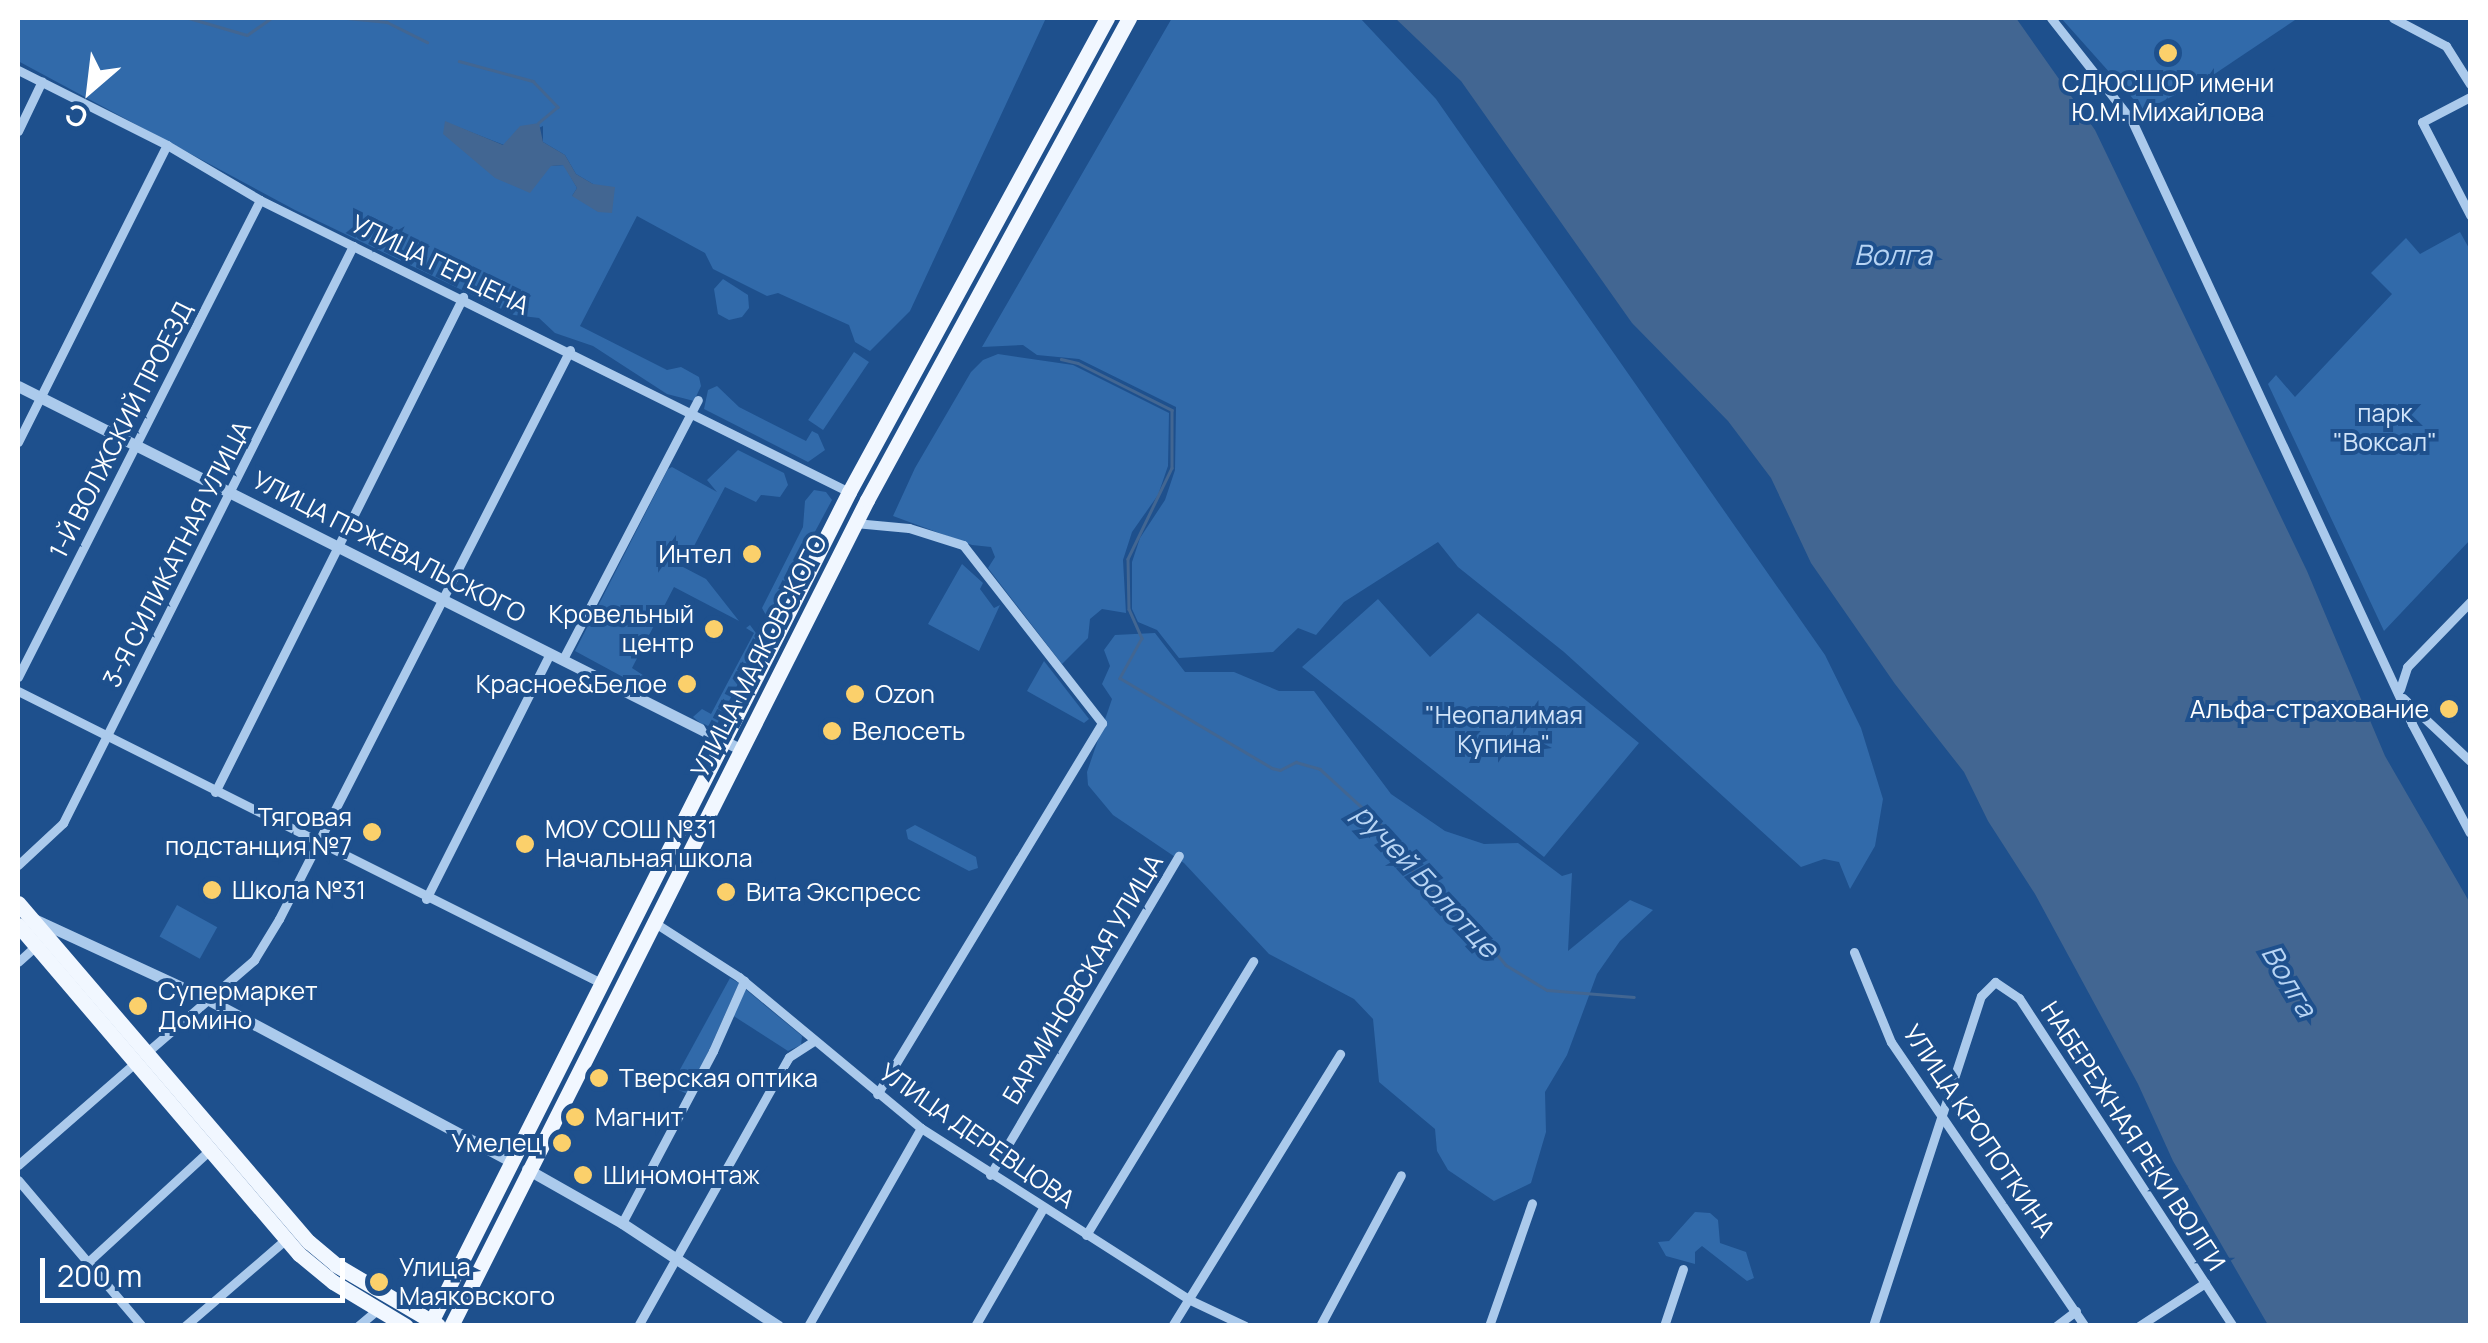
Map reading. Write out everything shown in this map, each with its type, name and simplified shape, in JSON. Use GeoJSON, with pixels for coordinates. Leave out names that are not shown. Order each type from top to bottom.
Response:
{"type":"FeatureCollection","features":[{"type":"Feature","properties":{"kind":"main road","name":"УЛИЦА МАЯКОВСКОГО"},"geometry":{"type":"LineString","coordinates":[[433,1324],[510,1160],[848,492],[1107,18]]}},
{"type":"Feature","properties":{"kind":"main road","name":"УЛИЦА МАЯКОВСКОГО"},"geometry":{"type":"LineString","coordinates":[[451,1326],[855,523],[1129,18]]}},
{"type":"Feature","properties":{"kind":"main road"},"geometry":{"type":"LineString","coordinates":[[20,916],[36,946],[322,1254],[433,1324]]}},
{"type":"Feature","properties":{"kind":"main road"},"geometry":{"type":"LineString","coordinates":[[20,916],[286,1239],[317,1270],[406,1326]]}},
{"type":"Feature","properties":{"kind":"street"},"geometry":{"type":"LineString","coordinates":[[2051,18],[2132,121],[2432,768],[2470,833]]}},
{"type":"Feature","properties":{"kind":"street"},"geometry":{"type":"LineString","coordinates":[[2392,18],[2446,46],[2470,84]]}},
{"type":"Feature","properties":{"kind":"street","name":"УЛИЦА ГЕРЦЕНА"},"geometry":{"type":"LineString","coordinates":[[18,70],[167,145],[260,200],[570,350],[848,492]]}},
{"type":"Feature","properties":{"kind":"street"},"geometry":{"type":"LineString","coordinates":[[18,131],[42,82]]}},
{"type":"Feature","properties":{"kind":"street"},"geometry":{"type":"LineString","coordinates":[[2470,97],[2422,122],[2470,214]]}},
{"type":"Feature","properties":{"kind":"street"},"geometry":{"type":"LineString","coordinates":[[18,442],[167,145]]}},
{"type":"Feature","properties":{"kind":"street","name":"1-Й ВОЛЖСКИЙ ПРОЕЗД"},"geometry":{"type":"LineString","coordinates":[[18,678],[260,200]]}},
{"type":"Feature","properties":{"kind":"street","name":"3-Я СИЛИКАТНАЯ УЛИЦА"},"geometry":{"type":"LineString","coordinates":[[18,865],[63,823],[353,246]]}},
{"type":"Feature","properties":{"kind":"street"},"geometry":{"type":"LineString","coordinates":[[215,792],[463,297]]}},
{"type":"Feature","properties":{"kind":"street"},"geometry":{"type":"LineString","coordinates":[[18,1166],[254,960],[444,600],[570,350]]}},
{"type":"Feature","properties":{"kind":"street","name":"УЛИЦА ПРЖЕВАЛЬСКОГО"},"geometry":{"type":"LineString","coordinates":[[18,386],[740,749]]}},
{"type":"Feature","properties":{"kind":"street"},"geometry":{"type":"LineString","coordinates":[[563,659],[698,400]]}},
{"type":"Feature","properties":{"kind":"street"},"geometry":{"type":"LineString","coordinates":[[855,523],[910,528],[963,545],[1102,723],[878,1094]]}},
{"type":"Feature","properties":{"kind":"street"},"geometry":{"type":"LineString","coordinates":[[2470,602],[2407,667],[2401,679],[2401,696],[2470,761]]}},
{"type":"Feature","properties":{"kind":"street"},"geometry":{"type":"LineString","coordinates":[[426,898],[550,653]]}},
{"type":"Feature","properties":{"kind":"street"},"geometry":{"type":"LineString","coordinates":[[18,691],[599,982]]}},
{"type":"Feature","properties":{"kind":"street","name":"БАРМИНОВСКАЯ УЛИЦА"},"geometry":{"type":"LineString","coordinates":[[990,1175],[1179,856]]}},
{"type":"Feature","properties":{"kind":"street"},"geometry":{"type":"LineString","coordinates":[[20,916],[207,999],[510,1160]]}},
{"type":"Feature","properties":{"kind":"street","name":"УЛИЦА ДЕРЕВЦОВА"},"geometry":{"type":"LineString","coordinates":[[652,921],[744,981],[921,1128],[1188,1299],[1246,1326]]}},
{"type":"Feature","properties":{"kind":"street"},"geometry":{"type":"LineString","coordinates":[[18,962],[36,946]]}},
{"type":"Feature","properties":{"kind":"street","name":"УЛИЦА КРОПОТКИНА"},"geometry":{"type":"LineString","coordinates":[[1854,952],[1892,1042],[2085,1326]]}},
{"type":"Feature","properties":{"kind":"street"},"geometry":{"type":"LineString","coordinates":[[1086,1234],[1253,961]]}},
{"type":"Feature","properties":{"kind":"street"},"geometry":{"type":"LineString","coordinates":[[622,1223],[705,1066],[744,981]]}},
{"type":"Feature","properties":{"kind":"street","name":"НАБЕРЕЖНАЯ РЕКИ ВОЛГИ"},"geometry":{"type":"LineString","coordinates":[[1943,1112],[1981,996],[1989,984],[2000,983],[2019,998],[2232,1326]]}},
{"type":"Feature","properties":{"kind":"street"},"geometry":{"type":"LineString","coordinates":[[638,1326],[789,1057],[814,1041]]}},
{"type":"Feature","properties":{"kind":"street"},"geometry":{"type":"LineString","coordinates":[[1172,1326],[1340,1054]]}},
{"type":"Feature","properties":{"kind":"street"},"geometry":{"type":"LineString","coordinates":[[1872,1326],[1943,1112]]}},
{"type":"Feature","properties":{"kind":"street"},"geometry":{"type":"LineString","coordinates":[[808,1326],[921,1128]]}},
{"type":"Feature","properties":{"kind":"street"},"geometry":{"type":"LineString","coordinates":[[88,1262],[210,1150]]}},
{"type":"Feature","properties":{"kind":"street"},"geometry":{"type":"LineString","coordinates":[[527,1169],[622,1223],[778,1326]]}},
{"type":"Feature","properties":{"kind":"street"},"geometry":{"type":"LineString","coordinates":[[1320,1326],[1401,1175]]}},
{"type":"Feature","properties":{"kind":"street"},"geometry":{"type":"LineString","coordinates":[[18,1180],[142,1326]]}},
{"type":"Feature","properties":{"kind":"street"},"geometry":{"type":"LineString","coordinates":[[1489,1326],[1532,1203]]}},
{"type":"Feature","properties":{"kind":"street"},"geometry":{"type":"LineString","coordinates":[[975,1326],[1043,1208]]}},
{"type":"Feature","properties":{"kind":"street"},"geometry":{"type":"LineString","coordinates":[[185,1326],[286,1239]]}},
{"type":"Feature","properties":{"kind":"street"},"geometry":{"type":"LineString","coordinates":[[1664,1326],[1683,1269]]}},
{"type":"Feature","properties":{"kind":"street"},"geometry":{"type":"LineString","coordinates":[[2139,1326],[2205,1283]]}},
{"type":"Feature","properties":{"kind":"street"},"geometry":{"type":"LineString","coordinates":[[358,1326],[378,1309]]}},
{"type":"Feature","properties":{"kind":"street"},"geometry":{"type":"LineString","coordinates":[[2056,1326],[2076,1312]]}},
{"type":"Feature","properties":{"kind":"green space"},"geometry":{"type":"Polygon","coordinates":[[[18,18],[1046,18],[910,311],[870,351],[855,342],[849,325],[778,293],[767,296],[713,269],[705,253],[637,216],[580,326],[667,370],[681,367],[699,377],[701,386],[694,401],[667,394],[593,346],[555,333],[539,318],[514,315],[295,210],[18,61],[18,18]],[[445,122],[551,166],[564,165],[577,188],[572,196],[593,184],[576,174],[565,155],[543,142],[543,126],[504,145],[445,122]]]}},
{"type":"Feature","properties":{"kind":"green space"},"geometry":{"type":"Polygon","coordinates":[[[1172,18],[1360,18],[1436,99],[1825,655],[1861,728],[1883,799],[1875,846],[1850,889],[1839,862],[1824,859],[1801,867],[1564,652],[1458,567],[1438,542],[1344,602],[1316,635],[1298,628],[1273,652],[1179,658],[1157,630],[1138,622],[1132,609],[1132,562],[1140,538],[1165,500],[1175,470],[1176,407],[1079,359],[1037,355],[1023,345],[982,347],[1172,18]]]}},
{"type":"Feature","properties":{"kind":"green space","name":"СДЮСШОР имени Ю.М. Михайлова"},"geometry":{"type":"Polygon","coordinates":[[[2061,18],[2298,18],[2213,75],[2144,111],[2061,18]]]}},
{"type":"Feature","properties":{"kind":"green space","name":"парк \"Воксал\""},"geometry":{"type":"Polygon","coordinates":[[[2460,232],[2470,250],[2470,540],[2384,631],[2268,384],[2276,375],[2295,397],[2392,294],[2371,273],[2406,238],[2420,254],[2460,232]]]}},
{"type":"Feature","properties":{"kind":"green space"},"geometry":{"type":"Polygon","coordinates":[[[723,279],[748,295],[749,308],[742,317],[729,320],[718,314],[714,289],[723,279]]]}},
{"type":"Feature","properties":{"kind":"green space"},"geometry":{"type":"Polygon","coordinates":[[[854,352],[869,362],[823,430],[808,420],[854,352]]]}},
{"type":"Feature","properties":{"kind":"green space"},"geometry":{"type":"Polygon","coordinates":[[[998,354],[1073,365],[1169,413],[1168,466],[1158,495],[1132,532],[1123,560],[1126,613],[1102,609],[1090,619],[1088,638],[1062,664],[988,568],[995,557],[991,547],[972,545],[893,516],[915,468],[971,372],[983,360],[998,354]]]}},
{"type":"Feature","properties":{"kind":"green space"},"geometry":{"type":"Polygon","coordinates":[[[717,386],[739,407],[806,441],[812,431],[818,434],[825,450],[808,462],[704,409],[708,390],[717,386]]]}},
{"type":"Feature","properties":{"kind":"green space"},"geometry":{"type":"Polygon","coordinates":[[[738,450],[784,473],[788,485],[780,497],[761,495],[756,502],[725,487],[683,567],[706,579],[739,621],[674,587],[632,668],[652,681],[647,690],[575,651],[668,469],[672,467],[717,492],[707,480],[738,450]]]}},
{"type":"Feature","properties":{"kind":"green space"},"geometry":{"type":"Polygon","coordinates":[[[814,490],[826,492],[832,500],[768,619],[762,608],[803,527],[805,501],[814,490]]]}},
{"type":"Feature","properties":{"kind":"green space"},"geometry":{"type":"Polygon","coordinates":[[[962,564],[983,583],[980,589],[994,608],[1000,605],[979,651],[928,624],[962,564]]]}},
{"type":"Feature","properties":{"kind":"green space","name":"\"Неопалимая Купина\""},"geometry":{"type":"Polygon","coordinates":[[[1378,599],[1430,657],[1478,613],[1639,743],[1544,857],[1302,667],[1378,599]]]}},
{"type":"Feature","properties":{"kind":"green space"},"geometry":{"type":"Polygon","coordinates":[[[750,625],[761,640],[717,724],[708,729],[693,717],[702,709],[711,714],[754,633],[746,628],[750,625]]]}},
{"type":"Feature","properties":{"kind":"green space"},"geometry":{"type":"Polygon","coordinates":[[[1155,633],[1185,672],[1234,672],[1279,691],[1314,691],[1391,794],[1445,831],[1484,844],[1518,843],[1562,876],[1572,873],[1568,951],[1630,900],[1653,910],[1620,941],[1597,974],[1567,1055],[1545,1092],[1546,1132],[1531,1183],[1494,1201],[1448,1170],[1437,1151],[1435,1129],[1379,1082],[1373,1019],[1354,999],[1269,954],[1184,863],[1113,815],[1088,785],[1087,772],[1112,699],[1102,684],[1110,666],[1104,650],[1115,635],[1155,633]]]}},
{"type":"Feature","properties":{"kind":"green space"},"geometry":{"type":"Polygon","coordinates":[[[1044,661],[1089,719],[1084,723],[1027,691],[1044,661]]]}},
{"type":"Feature","properties":{"kind":"green space"},"geometry":{"type":"Polygon","coordinates":[[[915,825],[976,857],[978,868],[969,871],[908,839],[906,830],[915,825]]]}},
{"type":"Feature","properties":{"kind":"green space"},"geometry":{"type":"Polygon","coordinates":[[[177,905],[217,927],[200,959],[160,936],[177,905]]]}},
{"type":"Feature","properties":{"kind":"green space"},"geometry":{"type":"Polygon","coordinates":[[[730,978],[739,983],[689,1095],[671,1086],[730,978]]]}},
{"type":"Feature","properties":{"kind":"green space"},"geometry":{"type":"Polygon","coordinates":[[[744,988],[802,1036],[801,1045],[788,1051],[732,1015],[744,988]]]}},
{"type":"Feature","properties":{"kind":"green space"},"geometry":{"type":"Polygon","coordinates":[[[1695,1212],[1710,1213],[1718,1220],[1720,1243],[1746,1252],[1754,1278],[1747,1281],[1702,1246],[1695,1252],[1695,1264],[1666,1256],[1658,1242],[1669,1241],[1695,1212]]]}},
{"type":"Feature","properties":{"kind":"water","name":"Волга"},"geometry":{"type":"Polygon","coordinates":[[[1395,18],[2016,18],[2095,130],[2307,571],[2385,756],[2470,903],[2470,1325],[2268,1325],[2173,1161],[2138,1084],[1964,772],[1895,684],[1811,563],[1771,478],[1728,421],[1632,323],[1461,81],[1395,18]]]}},
{"type":"Feature","properties":{"kind":"water"},"geometry":{"type":"Polygon","coordinates":[[[445,121],[503,145],[520,126],[539,123],[543,142],[565,155],[576,174],[593,184],[615,187],[612,213],[598,212],[572,196],[577,188],[563,165],[551,166],[530,193],[495,178],[443,134],[445,121]]]}},
{"type":"Feature","properties":{"kind":"waterway"},"geometry":{"type":"LineString","coordinates":[[189,18],[247,35],[271,18]]}},
{"type":"Feature","properties":{"kind":"waterway"},"geometry":{"type":"LineString","coordinates":[[347,18],[387,22],[427,42]]}},
{"type":"Feature","properties":{"kind":"waterway"},"geometry":{"type":"LineString","coordinates":[[459,61],[533,81],[558,107],[539,123]]}},
{"type":"Feature","properties":{"kind":"waterway","name":"ручей Болотце"},"geometry":{"type":"LineString","coordinates":[[1061,359],[1078,363],[1172,410],[1172,468],[1128,559],[1129,609],[1142,638],[1120,678],[1272,768],[1280,770],[1296,762],[1320,769],[1390,833],[1416,876],[1475,928],[1506,965],[1547,990],[1634,997]]}},
{"type":"Feature","properties":{"kind":"place","name":"СДЮСШОР имени Ю.М. Михайлова"},"geometry":{"type":"Point","coordinates":[2168,53]}},
{"type":"Feature","properties":{"kind":"place","name":"Интел"},"geometry":{"type":"Point","coordinates":[752,554]}},
{"type":"Feature","properties":{"kind":"place","name":"Кровельный центр"},"geometry":{"type":"Point","coordinates":[714,629]}},
{"type":"Feature","properties":{"kind":"place","name":"Красное&Белое"},"geometry":{"type":"Point","coordinates":[687,684]}},
{"type":"Feature","properties":{"kind":"place","name":"Ozon"},"geometry":{"type":"Point","coordinates":[855,694]}},
{"type":"Feature","properties":{"kind":"place","name":"Альфа-страхование"},"geometry":{"type":"Point","coordinates":[2449,709]}},
{"type":"Feature","properties":{"kind":"place","name":"Велосеть"},"geometry":{"type":"Point","coordinates":[832,731]}},
{"type":"Feature","properties":{"kind":"place","name":"Тяговая подстанция №7"},"geometry":{"type":"Point","coordinates":[372,832]}},
{"type":"Feature","properties":{"kind":"place","name":"МОУ СОШ №31 Начальная школа"},"geometry":{"type":"Point","coordinates":[525,844]}},
{"type":"Feature","properties":{"kind":"place","name":"Школа №31"},"geometry":{"type":"Point","coordinates":[212,890]}},
{"type":"Feature","properties":{"kind":"place","name":"Вита Экспресс"},"geometry":{"type":"Point","coordinates":[726,892]}},
{"type":"Feature","properties":{"kind":"place","name":"Супермаркет Домино"},"geometry":{"type":"Point","coordinates":[138,1006]}},
{"type":"Feature","properties":{"kind":"place","name":"Тверская оптика"},"geometry":{"type":"Point","coordinates":[599,1078]}},
{"type":"Feature","properties":{"kind":"place","name":"Магнит"},"geometry":{"type":"Point","coordinates":[575,1117]}},
{"type":"Feature","properties":{"kind":"place","name":"Умелец"},"geometry":{"type":"Point","coordinates":[562,1143]}},
{"type":"Feature","properties":{"kind":"place","name":"Шиномонтаж"},"geometry":{"type":"Point","coordinates":[583,1175]}},
{"type":"Feature","properties":{"kind":"place","name":"Улица Маяковского"},"geometry":{"type":"Point","coordinates":[379,1282]}}]}
